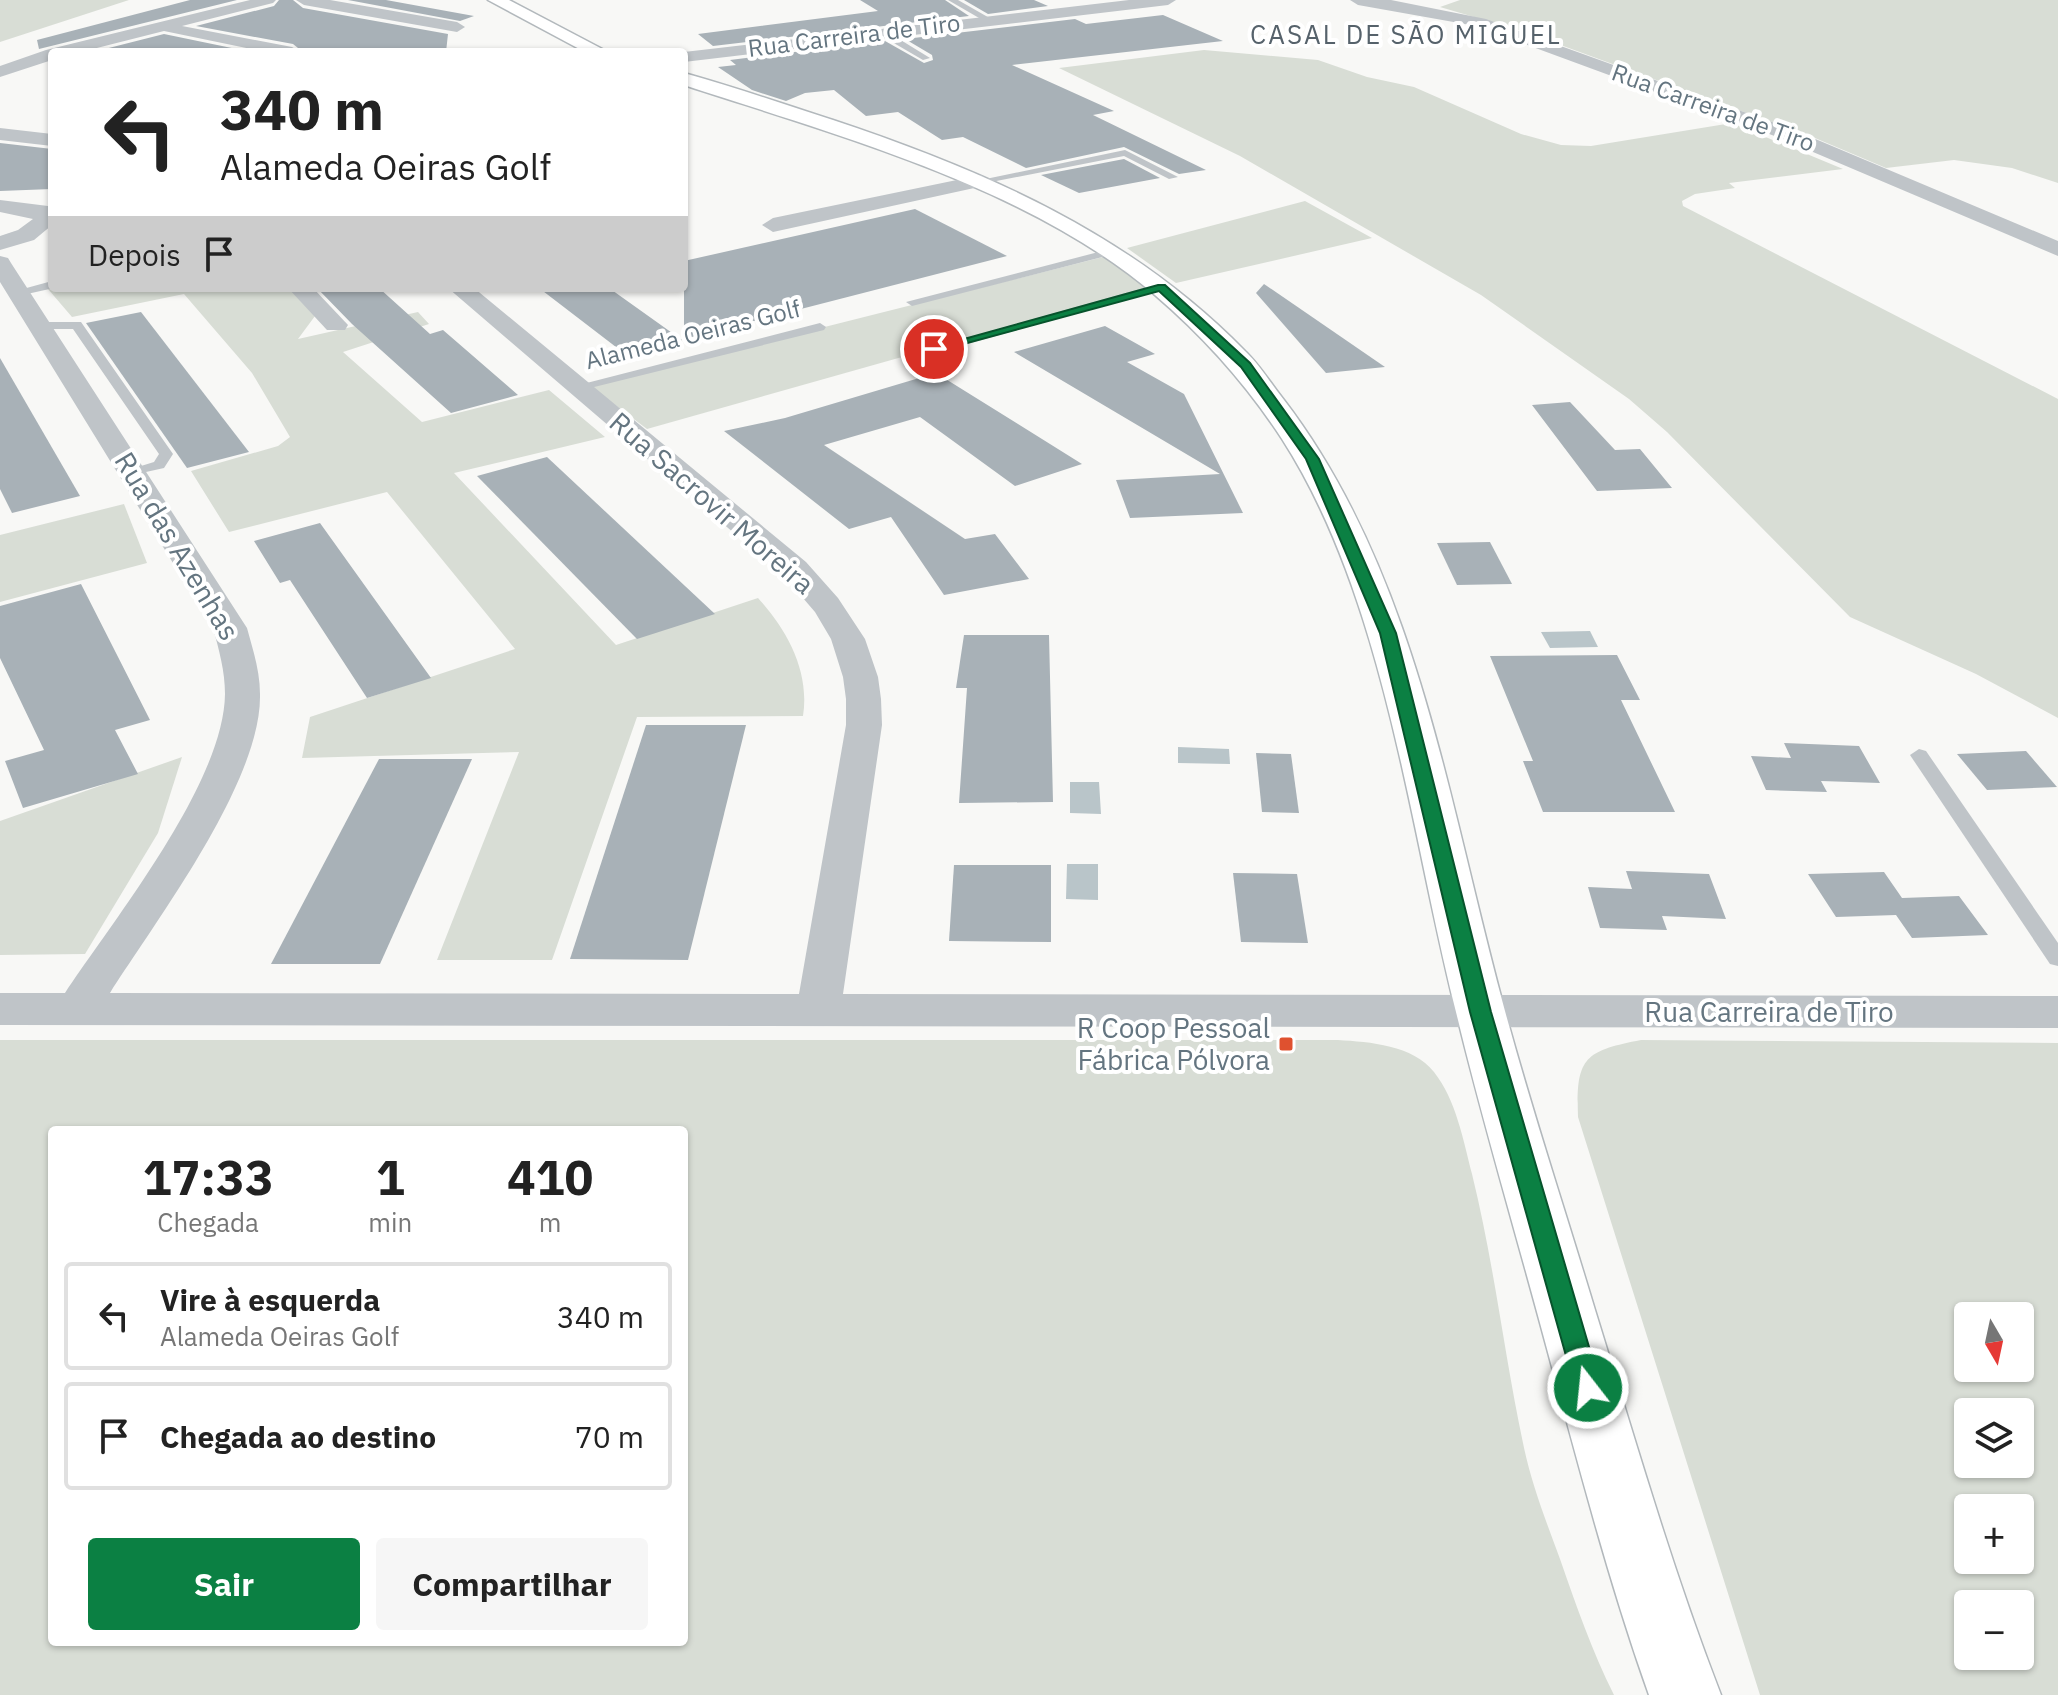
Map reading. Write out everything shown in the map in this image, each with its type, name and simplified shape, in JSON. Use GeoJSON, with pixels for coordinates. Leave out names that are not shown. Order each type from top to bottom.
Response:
{"type":"FeatureCollection","features":[{"type":"Feature","properties":{"kind":"street"},"geometry":{"type":"LineString","coordinates":[[80,48],[268,0]]}},
{"type":"Feature","properties":{"kind":"street"},"geometry":{"type":"LineString","coordinates":[[304,0],[457,27]]}},
{"type":"Feature","properties":{"kind":"street"},"geometry":{"type":"LineString","coordinates":[[496,0],[591,48]]}},
{"type":"Feature","properties":{"kind":"street","name":"Rua Carreira de Tiro"},"geometry":{"type":"LineString","coordinates":[[688,57],[1168,0]]}},
{"type":"Feature","properties":{"kind":"street","name":"Rua Carreira de Tiro"},"geometry":{"type":"LineString","coordinates":[[1358,0],[1480,22],[1787,134],[2058,249]]}},
{"type":"Feature","properties":{"kind":"street"},"geometry":{"type":"LineString","coordinates":[[160,27],[271,48]]}},
{"type":"Feature","properties":{"kind":"street"},"geometry":{"type":"LineString","coordinates":[[0,72],[48,57]]}},
{"type":"Feature","properties":{"kind":"street"},"geometry":{"type":"LineString","coordinates":[[688,80],[864,138],[981,181],[1040,209],[1161,287],[1236,355],[1272,398],[1313,459],[1388,633],[1480,1012],[1661,1633],[1685,1695]]}},
{"type":"Feature","properties":{"kind":"street"},"geometry":{"type":"LineString","coordinates":[[0,134],[48,140]]}},
{"type":"Feature","properties":{"kind":"street"},"geometry":{"type":"LineString","coordinates":[[773,225],[981,181]]}},
{"type":"Feature","properties":{"kind":"street"},"geometry":{"type":"LineString","coordinates":[[0,206],[40,211],[46,225],[0,243]]}},
{"type":"Feature","properties":{"kind":"street","name":"Rua das Azenhas"},"geometry":{"type":"LineString","coordinates":[[9,277],[230,628],[243,671],[241,719],[230,762],[210,802],[77,1010]]}},
{"type":"Feature","properties":{"kind":"street"},"geometry":{"type":"LineString","coordinates":[[304,292],[336,325]]}},
{"type":"Feature","properties":{"kind":"street","name":"Rua Sacrovir Moreira"},"geometry":{"type":"LineString","coordinates":[[471,292],[578,387],[795,569],[834,614],[857,658],[864,680],[864,725],[819,1009]]}},
{"type":"Feature","properties":{"kind":"street","name":"Rua Carreira de Tiro"},"geometry":{"type":"LineString","coordinates":[[0,1009],[2058,1012]]}},
{"type":"Feature","properties":{"kind":"lane"},"geometry":{"type":"LineString","coordinates":[[952,0],[989,20]]}},
{"type":"Feature","properties":{"kind":"lane"},"geometry":{"type":"LineString","coordinates":[[883,33],[926,58]]}},
{"type":"Feature","properties":{"kind":"lane"},"geometry":{"type":"LineString","coordinates":[[981,181],[1125,153],[1173,177]]}},
{"type":"Feature","properties":{"kind":"lane"},"geometry":{"type":"LineString","coordinates":[[912,302],[1110,252]]}},
{"type":"Feature","properties":{"kind":"lane"},"geometry":{"type":"LineString","coordinates":[[9,277],[48,284]]}},
{"type":"Feature","properties":{"kind":"lane"},"geometry":{"type":"LineString","coordinates":[[934,349],[1161,287]]}},
{"type":"Feature","properties":{"kind":"lane","name":"Alameda Oeiras Golf"},"geometry":{"type":"LineString","coordinates":[[578,387],[820,327]]}},
{"type":"Feature","properties":{"kind":"lane"},"geometry":{"type":"LineString","coordinates":[[1919,755],[2058,959]]}},
{"type":"Feature","properties":{"kind":"shaded area"},"geometry":{"type":"Polygon","coordinates":[[[0,0],[129,0],[0,42],[0,0]]]}},
{"type":"Feature","properties":{"kind":"shaded area"},"geometry":{"type":"Polygon","coordinates":[[[1460,0],[2058,0],[2058,183],[2012,168],[1954,160],[1886,168],[1815,138],[1525,32],[1440,7],[1460,0]]]}},
{"type":"Feature","properties":{"kind":"shaded area"},"geometry":{"type":"Polygon","coordinates":[[[1204,50],[1318,60],[1367,77],[1414,87],[1521,134],[1561,145],[1591,146],[1732,123],[1843,169],[1729,183],[1735,188],[1695,194],[1682,201],[1683,206],[2058,399],[2058,718],[1976,674],[1850,617],[1667,432],[1629,399],[1481,295],[1240,156],[1059,68],[1204,50]]]}},
{"type":"Feature","properties":{"kind":"shaded area"},"geometry":{"type":"Polygon","coordinates":[[[1305,201],[1372,238],[1176,283],[1127,248],[1305,201]]]}},
{"type":"Feature","properties":{"kind":"shaded area"},"geometry":{"type":"Polygon","coordinates":[[[1103,257],[1150,287],[647,429],[590,386],[1103,257]]]}},
{"type":"Feature","properties":{"kind":"shaded area"},"geometry":{"type":"Polygon","coordinates":[[[51,292],[293,292],[315,316],[298,339],[418,312],[429,324],[343,352],[422,422],[549,390],[605,437],[454,473],[616,645],[758,598],[794,652],[803,683],[803,716],[637,717],[552,960],[437,960],[519,752],[302,758],[310,717],[515,649],[387,492],[229,532],[191,471],[278,446],[290,437],[252,373],[184,294],[72,317],[51,292]]]}},
{"type":"Feature","properties":{"kind":"shaded area"},"geometry":{"type":"Polygon","coordinates":[[[124,504],[147,563],[0,602],[0,535],[124,504]]]}},
{"type":"Feature","properties":{"kind":"shaded area"},"geometry":{"type":"Polygon","coordinates":[[[1590,631],[1598,647],[1550,648],[1541,632],[1590,631]]]}},
{"type":"Feature","properties":{"kind":"shaded area"},"geometry":{"type":"Polygon","coordinates":[[[1178,747],[1229,749],[1230,764],[1178,763],[1178,747]]]}},
{"type":"Feature","properties":{"kind":"shaded area"},"geometry":{"type":"Polygon","coordinates":[[[182,757],[158,833],[85,954],[0,955],[0,821],[182,757]]]}},
{"type":"Feature","properties":{"kind":"shaded area"},"geometry":{"type":"Polygon","coordinates":[[[1070,782],[1099,782],[1101,814],[1070,813],[1070,782]]]}},
{"type":"Feature","properties":{"kind":"shaded area"},"geometry":{"type":"Polygon","coordinates":[[[1067,864],[1098,864],[1098,900],[1066,899],[1067,864]]]}},
{"type":"Feature","properties":{"kind":"shaded area"},"geometry":{"type":"Polygon","coordinates":[[[0,1040],[1338,1040],[1403,1051],[1425,1063],[1442,1083],[1462,1134],[1480,1207],[1530,1473],[1585,1628],[1614,1695],[0,1695],[0,1040]]]}},
{"type":"Feature","properties":{"kind":"shaded area"},"geometry":{"type":"Polygon","coordinates":[[[1641,1040],[2058,1043],[2058,1695],[1760,1695],[1578,1117],[1582,1070],[1587,1060],[1607,1048],[1641,1040]]]}},
{"type":"Feature","properties":{"kind":"building"},"geometry":{"type":"Polygon","coordinates":[[[190,0],[237,0],[39,49],[37,40],[190,0]]]}},
{"type":"Feature","properties":{"kind":"building"},"geometry":{"type":"Polygon","coordinates":[[[279,0],[293,0],[303,8],[448,34],[446,48],[298,48],[293,44],[196,26],[274,6],[279,0]]]}},
{"type":"Feature","properties":{"kind":"building"},"geometry":{"type":"Polygon","coordinates":[[[348,0],[386,0],[474,16],[460,21],[348,0]]]}},
{"type":"Feature","properties":{"kind":"building"},"geometry":{"type":"Polygon","coordinates":[[[860,0],[945,0],[969,16],[713,46],[698,34],[878,11],[860,0]]]}},
{"type":"Feature","properties":{"kind":"building"},"geometry":{"type":"Polygon","coordinates":[[[964,0],[1034,0],[1048,6],[988,14],[964,0]]]}},
{"type":"Feature","properties":{"kind":"building"},"geometry":{"type":"Polygon","coordinates":[[[1163,15],[1223,41],[1012,65],[1114,111],[1093,115],[1206,170],[1179,174],[1124,147],[1026,168],[963,137],[942,140],[898,112],[866,116],[834,90],[805,93],[786,101],[752,90],[718,67],[736,65],[730,60],[885,41],[924,63],[933,60],[932,55],[905,39],[1075,19],[1086,24],[1163,15]]]}},
{"type":"Feature","properties":{"kind":"building"},"geometry":{"type":"Polygon","coordinates":[[[164,34],[232,48],[109,48],[164,34]]]}},
{"type":"Feature","properties":{"kind":"building"},"geometry":{"type":"Polygon","coordinates":[[[0,143],[48,149],[48,189],[0,191],[0,143]]]}},
{"type":"Feature","properties":{"kind":"building"},"geometry":{"type":"Polygon","coordinates":[[[1124,159],[1160,178],[1079,193],[1041,175],[1124,159]]]}},
{"type":"Feature","properties":{"kind":"building"},"geometry":{"type":"Polygon","coordinates":[[[915,209],[1007,256],[684,339],[688,260],[915,209]]]}},
{"type":"Feature","properties":{"kind":"building"},"geometry":{"type":"Polygon","coordinates":[[[1264,284],[1385,367],[1326,373],[1256,293],[1264,284]]]}},
{"type":"Feature","properties":{"kind":"building"},"geometry":{"type":"Polygon","coordinates":[[[321,292],[383,292],[430,334],[443,330],[518,395],[451,413],[321,292]]]}},
{"type":"Feature","properties":{"kind":"building"},"geometry":{"type":"Polygon","coordinates":[[[544,292],[615,292],[682,340],[678,341],[683,344],[629,357],[544,292]]]}},
{"type":"Feature","properties":{"kind":"building"},"geometry":{"type":"Polygon","coordinates":[[[141,312],[249,452],[187,468],[86,323],[141,312]]]}},
{"type":"Feature","properties":{"kind":"building"},"geometry":{"type":"Polygon","coordinates":[[[1105,326],[1155,354],[1127,362],[1184,394],[1243,513],[1130,518],[1116,480],[1220,474],[1014,352],[1105,326]]]}},
{"type":"Feature","properties":{"kind":"building"},"geometry":{"type":"Polygon","coordinates":[[[0,358],[80,496],[12,513],[0,489],[0,358]]]}},
{"type":"Feature","properties":{"kind":"building"},"geometry":{"type":"Polygon","coordinates":[[[936,373],[1082,464],[1015,486],[920,417],[824,445],[965,539],[995,534],[1029,579],[944,595],[891,517],[849,529],[724,431],[785,418],[936,373]]]}},
{"type":"Feature","properties":{"kind":"building"},"geometry":{"type":"Polygon","coordinates":[[[1570,402],[1615,450],[1640,449],[1672,488],[1597,491],[1532,405],[1570,402]]]}},
{"type":"Feature","properties":{"kind":"building"},"geometry":{"type":"Polygon","coordinates":[[[547,457],[715,614],[637,639],[477,476],[547,457]]]}},
{"type":"Feature","properties":{"kind":"building"},"geometry":{"type":"Polygon","coordinates":[[[320,523],[431,678],[367,698],[290,580],[280,583],[254,541],[320,523]]]}},
{"type":"Feature","properties":{"kind":"building"},"geometry":{"type":"Polygon","coordinates":[[[1490,542],[1512,584],[1457,585],[1437,543],[1490,542]]]}},
{"type":"Feature","properties":{"kind":"building"},"geometry":{"type":"Polygon","coordinates":[[[81,584],[150,720],[115,730],[138,774],[23,808],[5,761],[44,750],[0,658],[0,606],[81,584]]]}},
{"type":"Feature","properties":{"kind":"building"},"geometry":{"type":"Polygon","coordinates":[[[964,635],[1049,635],[1053,802],[959,803],[967,688],[956,688],[964,635]]]}},
{"type":"Feature","properties":{"kind":"building"},"geometry":{"type":"Polygon","coordinates":[[[1617,655],[1640,700],[1621,700],[1675,812],[1543,812],[1523,761],[1533,761],[1490,656],[1617,655]]]}},
{"type":"Feature","properties":{"kind":"building"},"geometry":{"type":"Polygon","coordinates":[[[646,725],[746,725],[688,960],[570,959],[646,725]]]}},
{"type":"Feature","properties":{"kind":"building"},"geometry":{"type":"Polygon","coordinates":[[[1784,743],[1859,746],[1880,783],[1821,781],[1827,792],[1766,790],[1751,756],[1791,758],[1784,743]]]}},
{"type":"Feature","properties":{"kind":"building"},"geometry":{"type":"Polygon","coordinates":[[[2026,751],[2057,787],[1987,790],[1957,754],[2026,751]]]}},
{"type":"Feature","properties":{"kind":"building"},"geometry":{"type":"Polygon","coordinates":[[[1256,753],[1291,754],[1299,813],[1262,812],[1256,753]]]}},
{"type":"Feature","properties":{"kind":"building"},"geometry":{"type":"Polygon","coordinates":[[[379,759],[472,759],[380,964],[271,964],[379,759]]]}},
{"type":"Feature","properties":{"kind":"building"},"geometry":{"type":"Polygon","coordinates":[[[954,865],[1051,865],[1051,942],[949,941],[954,865]]]}},
{"type":"Feature","properties":{"kind":"building"},"geometry":{"type":"Polygon","coordinates":[[[1626,871],[1709,874],[1726,919],[1662,916],[1667,930],[1600,928],[1588,887],[1632,889],[1626,871]]]}},
{"type":"Feature","properties":{"kind":"building"},"geometry":{"type":"Polygon","coordinates":[[[1884,872],[1902,898],[1959,896],[1988,935],[1912,938],[1896,915],[1836,917],[1808,874],[1884,872]]]}},
{"type":"Feature","properties":{"kind":"building"},"geometry":{"type":"Polygon","coordinates":[[[1233,873],[1297,874],[1308,943],[1241,942],[1233,873]]]}},
{"type":"Feature","properties":{"kind":"place","name":"R Coop Pessoal Fábrica Pólvora"},"geometry":{"type":"Point","coordinates":[1286,1044]}},
{"type":"Feature","properties":{"kind":"district","name":"CASAL DE SÃO MIGUEL"},"geometry":{"type":"Point","coordinates":[1406,35]}},
{"type":"Feature","properties":{"kind":"route"},"geometry":{"type":"LineString","coordinates":[[934,349],[1161,287],[1246,365],[1313,459],[1388,633],[1480,1012],[1588,1388]]}}]}
